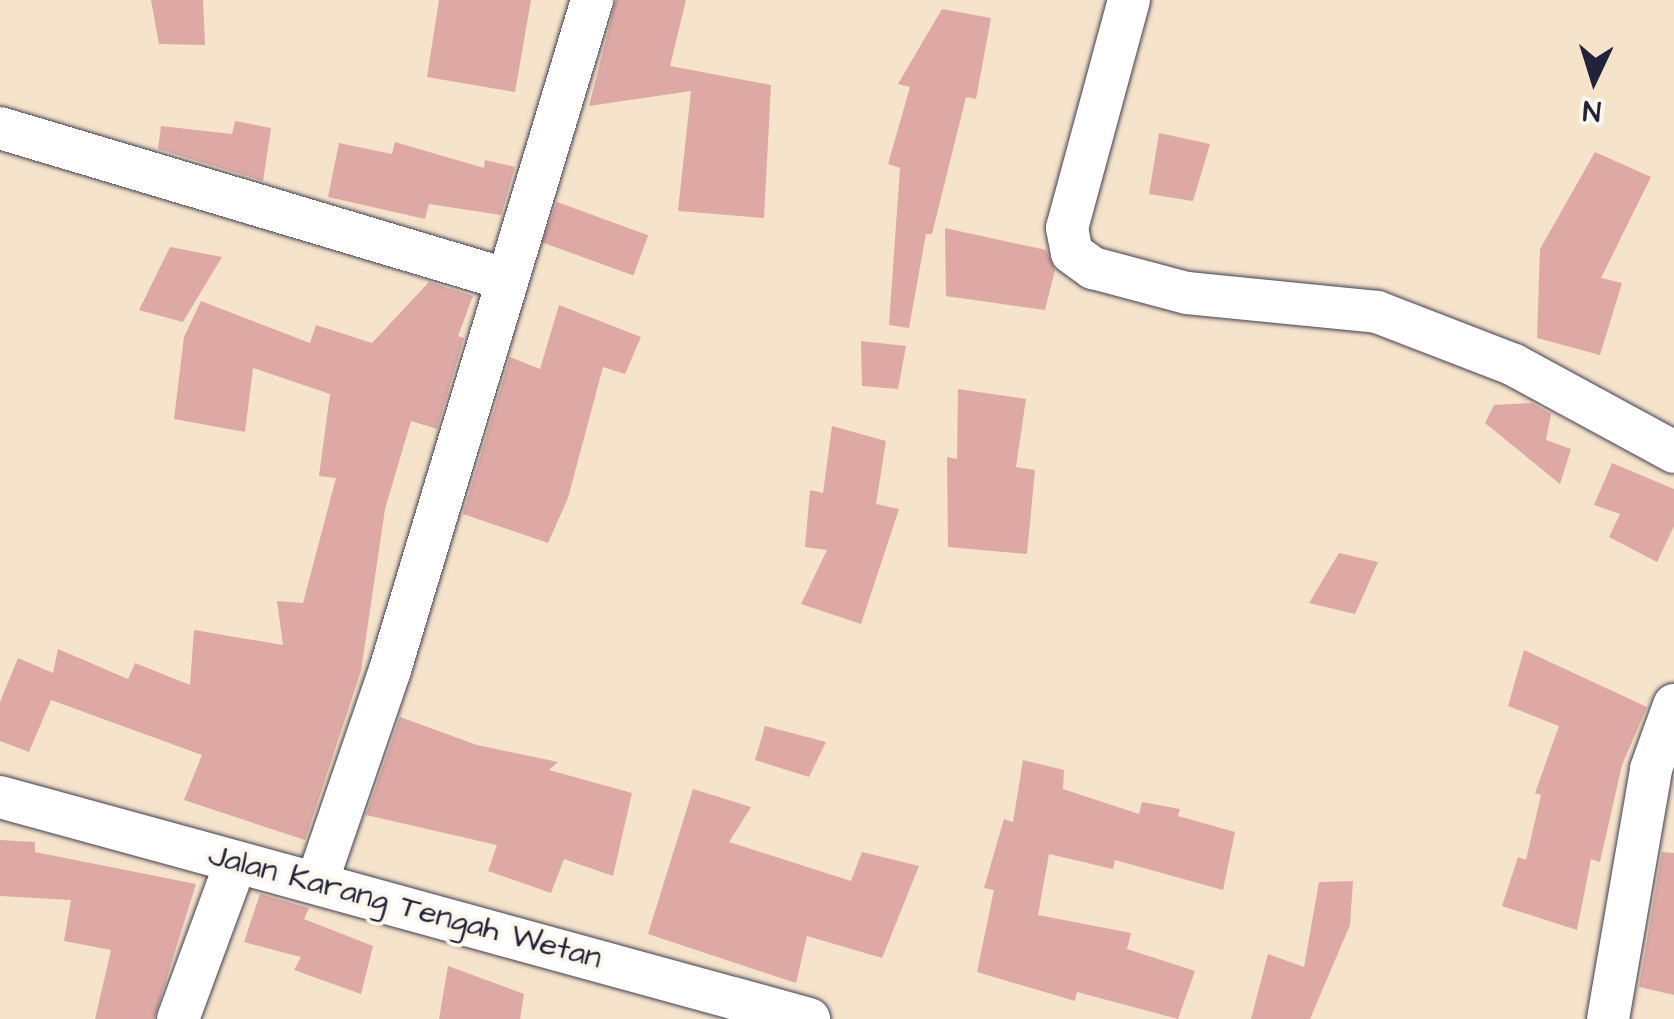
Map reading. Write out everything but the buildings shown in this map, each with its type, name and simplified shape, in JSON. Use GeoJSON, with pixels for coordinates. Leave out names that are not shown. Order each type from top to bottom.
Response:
{"type":"FeatureCollection","features":[{"type":"Feature","properties":{"kind":"street"},"geometry":{"type":"LineString","coordinates":[[317,882],[390,670],[592,0]]}},
{"type":"Feature","properties":{"kind":"street"},"geometry":{"type":"LineString","coordinates":[[1129,0],[1067,228],[1072,253],[1092,268],[1187,293],[1376,312],[1530,372],[1674,452]]}},
{"type":"Feature","properties":{"kind":"street"},"geometry":{"type":"LineString","coordinates":[[0,128],[505,279]]}},
{"type":"Feature","properties":{"kind":"street"},"geometry":{"type":"LineString","coordinates":[[1608,1019],[1661,794],[1674,704]]}},
{"type":"Feature","properties":{"kind":"street","name":"Jalan Karang Tengah Wetan"},"geometry":{"type":"LineString","coordinates":[[0,797],[809,1019]]}},
{"type":"Feature","properties":{"kind":"street"},"geometry":{"type":"LineString","coordinates":[[178,1019],[236,862]]}}]}
